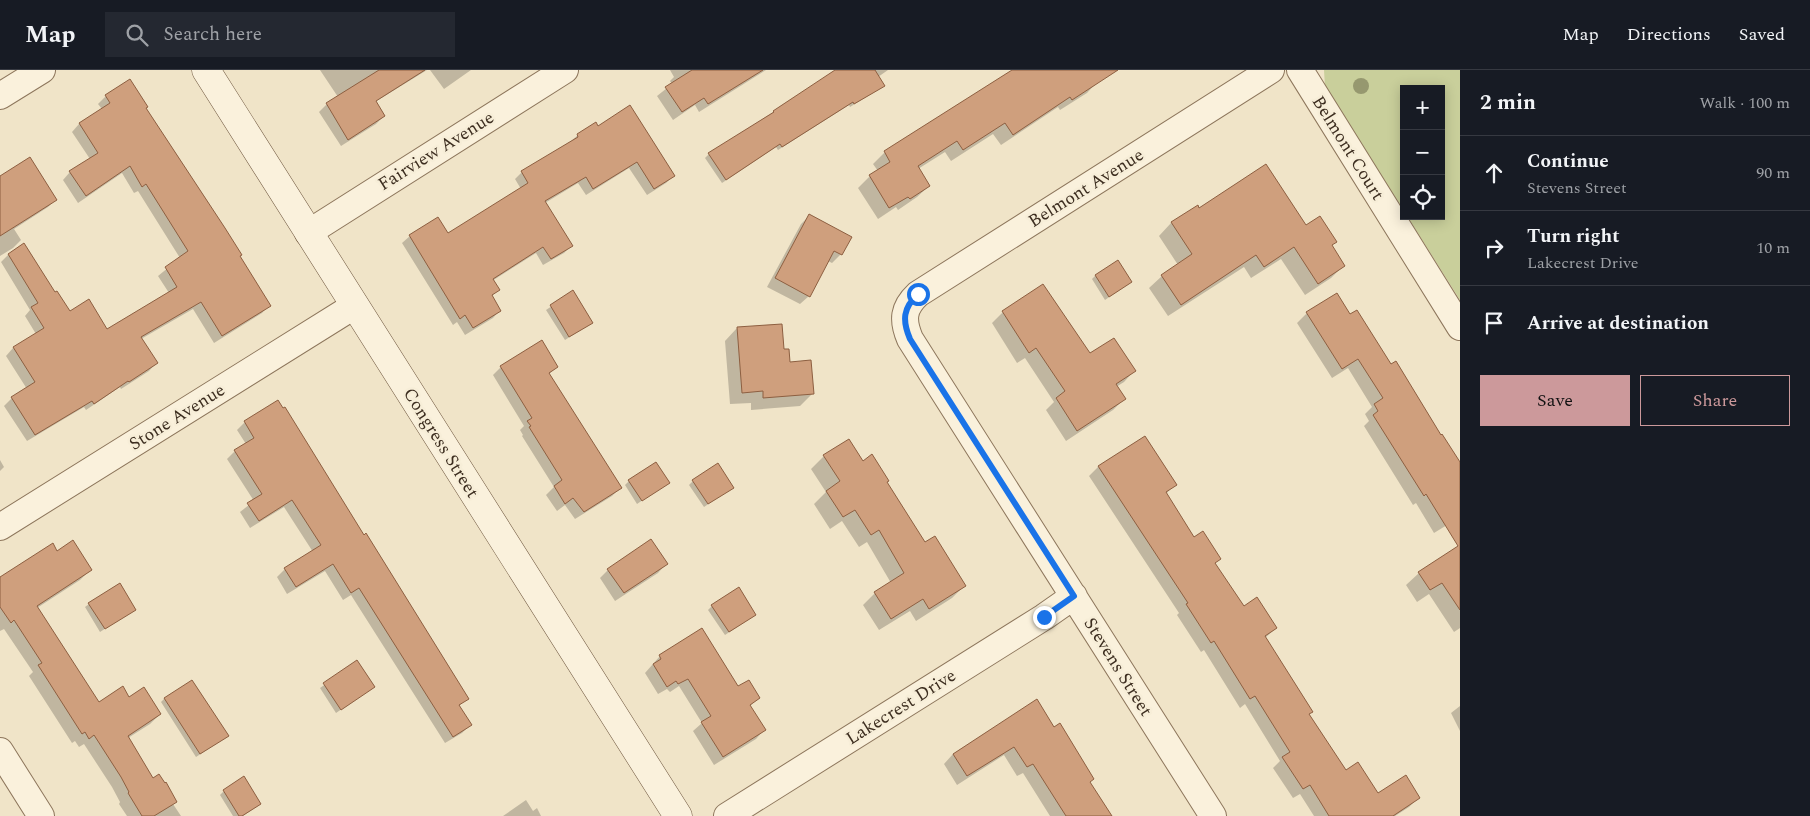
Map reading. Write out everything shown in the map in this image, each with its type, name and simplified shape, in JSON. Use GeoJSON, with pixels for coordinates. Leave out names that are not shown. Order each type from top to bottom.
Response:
{"type":"FeatureCollection","features":[{"type":"Feature","properties":{"kind":"street"},"geometry":{"type":"LineString","coordinates":[[0,96],[42,70]]}},
{"type":"Feature","properties":{"kind":"street","name":"Congress Street"},"geometry":{"type":"LineString","coordinates":[[206,70],[678,816]]}},
{"type":"Feature","properties":{"kind":"street","name":"Fairview Avenue"},"geometry":{"type":"LineString","coordinates":[[308,233],[565,70]]}},
{"type":"Feature","properties":{"kind":"street","name":"Belmont Avenue"},"geometry":{"type":"LineString","coordinates":[[905,312],[918,294],[1272,70]]}},
{"type":"Feature","properties":{"kind":"street","name":"Belmont Court"},"geometry":{"type":"LineString","coordinates":[[1300,70],[1460,327]]}},
{"type":"Feature","properties":{"kind":"street","name":"Stone Avenue"},"geometry":{"type":"LineString","coordinates":[[0,527],[354,306]]}},
{"type":"Feature","properties":{"kind":"street","name":"Stevens Street"},"geometry":{"type":"LineString","coordinates":[[905,312],[905,327],[910,339],[1213,816]]}},
{"type":"Feature","properties":{"kind":"street","name":"Lakecrest Drive"},"geometry":{"type":"LineString","coordinates":[[727,816],[1044,617],[1074,596]]}},
{"type":"Feature","properties":{"kind":"street"},"geometry":{"type":"LineString","coordinates":[[0,751],[41,816]]}},
{"type":"Feature","properties":{"kind":"green space"},"geometry":{"type":"Polygon","coordinates":[[[1324,70],[1460,70],[1460,300],[1410,220],[1445,220],[1445,85],[1400,85],[1400,205],[1325,87],[1324,70]]]}},
{"type":"Feature","properties":{"kind":"building"},"geometry":{"type":"Polygon","coordinates":[[[379,70],[425,70],[376,101],[385,116],[348,140],[326,103],[379,70]]]}},
{"type":"Feature","properties":{"kind":"building"},"geometry":{"type":"Polygon","coordinates":[[[692,70],[763,70],[708,104],[704,98],[682,112],[665,87],[692,70]]]}},
{"type":"Feature","properties":{"kind":"building"},"geometry":{"type":"Polygon","coordinates":[[[835,70],[875,70],[885,86],[854,104],[853,102],[782,147],[780,144],[726,180],[708,153],[774,112],[835,70]]]}},
{"type":"Feature","properties":{"kind":"building"},"geometry":{"type":"Polygon","coordinates":[[[1012,70],[1118,70],[1072,100],[1070,97],[1013,135],[1005,123],[963,150],[957,141],[918,166],[930,186],[910,199],[908,197],[889,208],[869,175],[890,162],[884,151],[1012,70]]]}},
{"type":"Feature","properties":{"kind":"building"},"geometry":{"type":"Polygon","coordinates":[[[130,79],[148,107],[146,108],[242,255],[240,256],[271,306],[222,336],[201,302],[141,337],[158,363],[94,404],[92,401],[35,435],[11,397],[35,382],[13,347],[44,328],[31,307],[38,303],[8,254],[24,243],[55,292],[57,291],[70,311],[89,299],[107,329],[177,287],[165,267],[188,251],[146,184],[142,187],[130,166],[86,196],[69,171],[98,153],[79,123],[110,103],[105,95],[130,79]]]}},
{"type":"Feature","properties":{"kind":"building"},"geometry":{"type":"Polygon","coordinates":[[[630,105],[675,176],[654,189],[637,162],[593,189],[586,177],[545,201],[573,246],[551,259],[543,247],[493,279],[500,290],[492,295],[501,311],[473,328],[465,315],[460,319],[409,235],[438,217],[448,233],[528,183],[521,171],[578,137],[577,134],[596,122],[598,126],[630,105]]]}},
{"type":"Feature","properties":{"kind":"building"},"geometry":{"type":"Polygon","coordinates":[[[30,157],[57,200],[0,236],[0,176],[30,157]]]}},
{"type":"Feature","properties":{"kind":"building"},"geometry":{"type":"Polygon","coordinates":[[[1266,164],[1306,225],[1320,216],[1337,242],[1332,245],[1345,266],[1318,284],[1294,247],[1264,267],[1256,255],[1181,305],[1161,275],[1192,254],[1171,222],[1198,205],[1199,208],[1266,164]]]}},
{"type":"Feature","properties":{"kind":"building"},"geometry":{"type":"Polygon","coordinates":[[[809,214],[852,237],[842,255],[834,251],[810,297],[775,278],[809,214]]]}},
{"type":"Feature","properties":{"kind":"building"},"geometry":{"type":"Polygon","coordinates":[[[1118,260],[1132,282],[1109,297],[1095,275],[1118,260]]]}},
{"type":"Feature","properties":{"kind":"building"},"geometry":{"type":"Polygon","coordinates":[[[1043,284],[1090,353],[1114,338],[1136,371],[1116,384],[1126,399],[1077,431],[1056,398],[1065,391],[1036,348],[1029,353],[1002,311],[1043,284]]]}},
{"type":"Feature","properties":{"kind":"building"},"geometry":{"type":"Polygon","coordinates":[[[573,290],[593,323],[569,337],[550,305],[573,290]]]}},
{"type":"Feature","properties":{"kind":"building"},"geometry":{"type":"Polygon","coordinates":[[[1337,293],[1350,314],[1357,310],[1391,364],[1396,361],[1441,435],[1460,462],[1460,610],[1442,583],[1430,590],[1418,572],[1458,546],[1373,415],[1378,411],[1374,404],[1383,398],[1358,359],[1342,369],[1306,312],[1337,293]]]}},
{"type":"Feature","properties":{"kind":"building"},"geometry":{"type":"Polygon","coordinates":[[[782,324],[784,349],[789,349],[790,362],[811,360],[814,394],[763,398],[763,391],[742,393],[737,327],[782,324]]]}},
{"type":"Feature","properties":{"kind":"building"},"geometry":{"type":"Polygon","coordinates":[[[542,340],[558,367],[549,373],[622,488],[584,512],[573,498],[565,504],[554,486],[562,480],[529,427],[531,426],[527,421],[532,418],[500,366],[542,340]]]}},
{"type":"Feature","properties":{"kind":"building"},"geometry":{"type":"Polygon","coordinates":[[[278,400],[283,408],[285,407],[364,535],[366,533],[469,699],[459,705],[472,725],[453,737],[359,588],[351,593],[333,564],[296,587],[284,568],[321,545],[292,500],[259,521],[247,503],[262,494],[234,450],[254,438],[244,421],[278,400]]]}},
{"type":"Feature","properties":{"kind":"building"},"geometry":{"type":"Polygon","coordinates":[[[1145,436],[1177,485],[1166,492],[1194,537],[1203,531],[1221,559],[1215,563],[1244,606],[1257,597],[1277,628],[1265,636],[1313,712],[1309,714],[1346,770],[1358,762],[1378,793],[1406,775],[1420,798],[1393,816],[1329,816],[1310,785],[1303,789],[1282,757],[1290,752],[1255,696],[1250,699],[1214,641],[1211,643],[1186,604],[1188,603],[1098,466],[1145,436]]]}},
{"type":"Feature","properties":{"kind":"building"},"geometry":{"type":"Polygon","coordinates":[[[849,439],[863,461],[872,454],[889,481],[887,482],[925,542],[935,536],[966,586],[929,609],[923,599],[891,619],[874,592],[904,573],[879,530],[871,535],[855,510],[843,517],[826,491],[840,481],[823,455],[849,439]]]}},
{"type":"Feature","properties":{"kind":"building"},"geometry":{"type":"Polygon","coordinates":[[[656,462],[670,483],[642,501],[628,480],[656,462]]]}},
{"type":"Feature","properties":{"kind":"building"},"geometry":{"type":"Polygon","coordinates":[[[718,463],[734,488],[708,504],[692,480],[718,463]]]}},
{"type":"Feature","properties":{"kind":"building"},"geometry":{"type":"Polygon","coordinates":[[[651,539],[668,564],[624,593],[607,569],[651,539]]]}},
{"type":"Feature","properties":{"kind":"building"},"geometry":{"type":"Polygon","coordinates":[[[73,540],[92,570],[37,606],[99,702],[123,686],[129,697],[144,687],[161,714],[128,736],[153,778],[159,774],[166,782],[177,802],[154,816],[142,816],[121,777],[94,735],[89,739],[85,732],[82,734],[38,665],[42,663],[14,620],[11,623],[0,607],[0,577],[53,543],[57,551],[73,540]]]}},
{"type":"Feature","properties":{"kind":"building"},"geometry":{"type":"Polygon","coordinates":[[[120,583],[136,610],[105,629],[88,603],[120,583]]]}},
{"type":"Feature","properties":{"kind":"building"},"geometry":{"type":"Polygon","coordinates":[[[739,587],[756,615],[729,632],[711,605],[739,587]]]}},
{"type":"Feature","properties":{"kind":"building"},"geometry":{"type":"Polygon","coordinates":[[[702,628],[738,686],[749,680],[760,698],[750,705],[766,730],[723,757],[701,722],[711,716],[688,679],[678,684],[676,681],[667,687],[653,664],[661,659],[659,655],[702,628]]]}},
{"type":"Feature","properties":{"kind":"building"},"geometry":{"type":"Polygon","coordinates":[[[357,660],[375,687],[341,710],[323,683],[357,660]]]}},
{"type":"Feature","properties":{"kind":"building"},"geometry":{"type":"Polygon","coordinates":[[[192,680],[229,736],[200,754],[164,698],[192,680]]]}},
{"type":"Feature","properties":{"kind":"building"},"geometry":{"type":"Polygon","coordinates":[[[1037,699],[1054,727],[1060,723],[1094,779],[1090,782],[1112,816],[1066,816],[1033,764],[1027,767],[1014,747],[967,776],[953,754],[1037,699]]]}},
{"type":"Feature","properties":{"kind":"building"},"geometry":{"type":"Polygon","coordinates":[[[244,776],[261,804],[239,816],[223,790],[244,776]]]}},
{"type":"Feature","properties":{"kind":"route"},"geometry":{"type":"LineString","coordinates":[[918,294],[905,312],[905,327],[910,339],[1074,596],[1044,617]]}}]}
